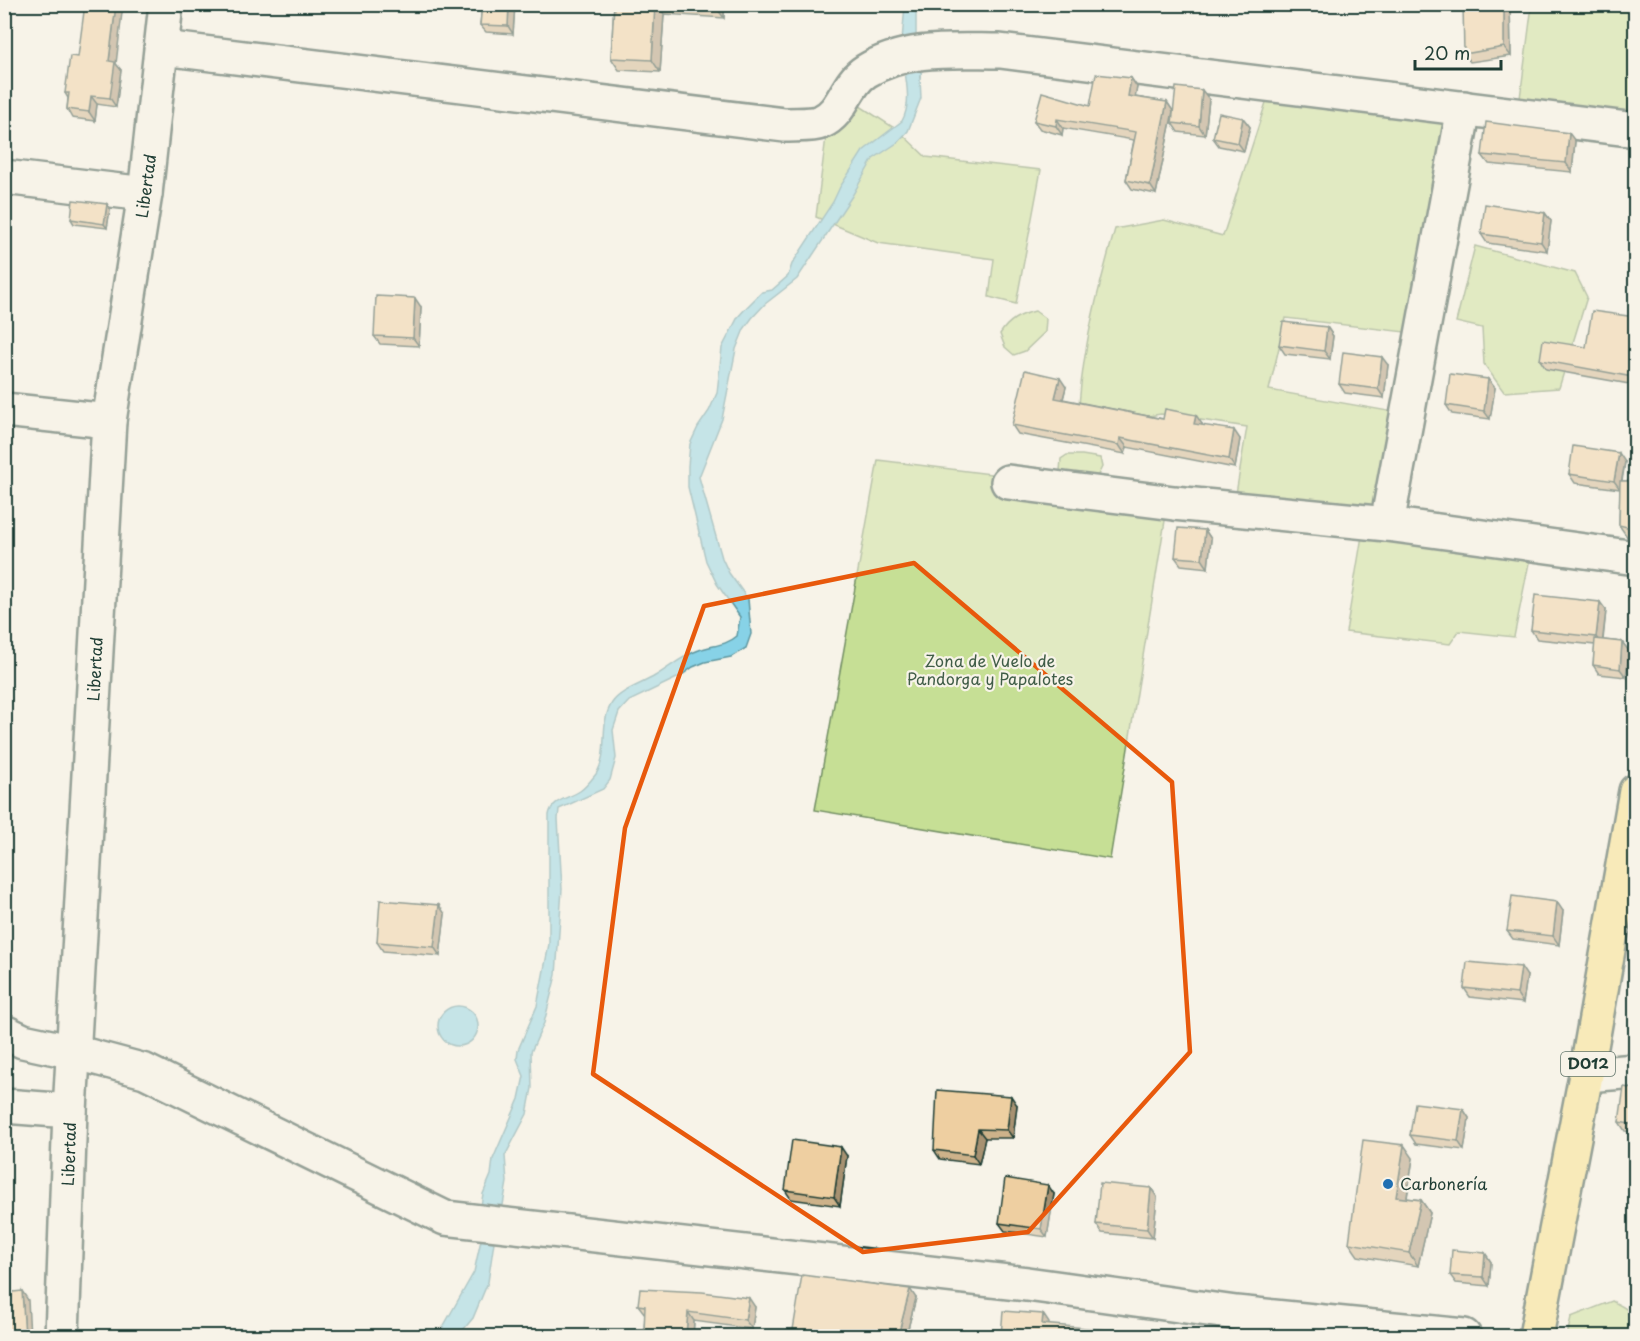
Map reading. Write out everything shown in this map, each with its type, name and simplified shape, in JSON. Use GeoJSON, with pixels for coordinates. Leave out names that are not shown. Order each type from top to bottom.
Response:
{"type":"FeatureCollection","features":[{"type":"Feature","properties":{"kind":"main road","name":"D012"},"geometry":{"type":"LineString","coordinates":[[1536,1336],[1586,1075],[1635,791]]}},
{"type":"Feature","properties":{"kind":"street","name":"Libertad"},"geometry":{"type":"LineString","coordinates":[[62,1336],[70,1111],[109,421],[145,194],[163,48],[166,4]]}},
{"type":"Feature","properties":{"kind":"street"},"geometry":{"type":"LineString","coordinates":[[163,48],[784,125],[820,123],[837,112],[848,90],[864,72],[893,58],[932,51],[1000,51],[1635,129]]}},
{"type":"Feature","properties":{"kind":"street"},"geometry":{"type":"LineString","coordinates":[[1387,524],[1464,108]]}},
{"type":"Feature","properties":{"kind":"street"},"geometry":{"type":"LineString","coordinates":[[4,177],[145,194]]}},
{"type":"Feature","properties":{"kind":"street"},"geometry":{"type":"LineString","coordinates":[[4,410],[109,421]]}},
{"type":"Feature","properties":{"kind":"street"},"geometry":{"type":"LineString","coordinates":[[1008,482],[1174,503],[1387,524],[1635,558]]}},
{"type":"Feature","properties":{"kind":"street"},"geometry":{"type":"LineString","coordinates":[[4,1032],[23,1041],[145,1071],[445,1218],[498,1226],[1003,1282],[1236,1313],[1464,1336]]}},
{"type":"Feature","properties":{"kind":"street"},"geometry":{"type":"LineString","coordinates":[[1586,1075],[1635,1071]]}},
{"type":"Feature","properties":{"kind":"street"},"geometry":{"type":"LineString","coordinates":[[4,1106],[70,1111]]}},
{"type":"Feature","properties":{"kind":"highlighted area"},"geometry":{"type":"Polygon","coordinates":[[[914,563],[1172,782],[1190,1052],[1028,1232],[863,1252],[593,1074],[625,828],[704,606],[914,563]]]}},
{"type":"Feature","properties":{"kind":"green space"},"geometry":{"type":"Polygon","coordinates":[[[1532,5],[1635,5],[1635,120],[1519,106],[1532,5]]]}},
{"type":"Feature","properties":{"kind":"green space"},"geometry":{"type":"Polygon","coordinates":[[[1269,93],[1454,117],[1405,332],[1286,318],[1269,390],[1394,412],[1376,517],[1236,494],[1247,427],[1161,414],[1142,417],[1079,405],[1088,338],[1115,229],[1164,220],[1223,236],[1269,93]]]}},
{"type":"Feature","properties":{"kind":"green space"},"geometry":{"type":"Polygon","coordinates":[[[860,106],[899,131],[926,157],[1041,170],[1016,304],[989,297],[994,259],[878,243],[816,217],[827,129],[860,106]]]}},
{"type":"Feature","properties":{"kind":"green space"},"geometry":{"type":"Polygon","coordinates":[[[1475,246],[1575,273],[1587,297],[1559,388],[1504,392],[1484,364],[1482,328],[1456,322],[1475,246]]]}},
{"type":"Feature","properties":{"kind":"green space"},"geometry":{"type":"Polygon","coordinates":[[[1035,311],[1046,319],[1045,332],[1025,351],[1014,355],[1005,347],[1000,334],[1015,319],[1035,311]]]}},
{"type":"Feature","properties":{"kind":"green space"},"geometry":{"type":"Polygon","coordinates":[[[1067,455],[1100,458],[1102,467],[1098,475],[1093,477],[1079,478],[1069,475],[1060,471],[1061,459],[1067,455]]]}},
{"type":"Feature","properties":{"kind":"green space","name":"Zona de Vuelo de Pandorga y Papalotes"},"geometry":{"type":"Polygon","coordinates":[[[878,460],[1169,496],[1110,859],[815,810],[878,460]]]}},
{"type":"Feature","properties":{"kind":"green space"},"geometry":{"type":"Polygon","coordinates":[[[1362,536],[1531,553],[1514,637],[1459,631],[1450,644],[1346,632],[1362,536]]]}},
{"type":"Feature","properties":{"kind":"green space"},"geometry":{"type":"Polygon","coordinates":[[[1612,1301],[1625,1308],[1634,1317],[1635,1336],[1567,1336],[1571,1317],[1612,1301]]]}},
{"type":"Feature","properties":{"kind":"water"},"geometry":{"type":"Polygon","coordinates":[[[905,5],[916,5],[916,40],[902,41],[905,5]]]}},
{"type":"Feature","properties":{"kind":"water"},"geometry":{"type":"Polygon","coordinates":[[[924,61],[920,79],[921,98],[908,131],[897,143],[873,159],[852,196],[797,279],[765,304],[752,318],[744,329],[736,349],[722,419],[699,477],[722,558],[729,573],[748,599],[751,634],[746,648],[731,657],[693,667],[679,677],[629,701],[619,712],[613,730],[616,758],[610,780],[603,789],[559,809],[562,889],[556,975],[544,1023],[531,1052],[532,1088],[527,1114],[505,1156],[507,1182],[503,1205],[481,1206],[491,1175],[493,1159],[519,1099],[524,1076],[517,1059],[518,1050],[537,1006],[549,944],[549,815],[551,810],[557,802],[582,789],[596,774],[602,757],[608,711],[616,698],[687,655],[728,642],[737,636],[740,617],[717,584],[706,561],[688,487],[690,444],[717,393],[722,348],[738,317],[746,308],[762,292],[772,290],[788,276],[792,264],[863,151],[902,121],[907,108],[904,66],[924,61]]]}},
{"type":"Feature","properties":{"kind":"water"},"geometry":{"type":"Polygon","coordinates":[[[458,1006],[466,1007],[472,1012],[477,1018],[477,1034],[472,1040],[466,1045],[458,1046],[450,1045],[444,1040],[439,1034],[438,1026],[439,1018],[444,1012],[450,1007],[458,1006]]]}},
{"type":"Feature","properties":{"kind":"water"},"geometry":{"type":"Polygon","coordinates":[[[481,1240],[494,1242],[488,1282],[473,1318],[458,1336],[438,1336],[474,1272],[481,1240]]]}},
{"type":"Feature","properties":{"kind":"building"},"geometry":{"type":"Polygon","coordinates":[[[85,4],[116,4],[109,61],[115,62],[110,98],[91,96],[89,112],[67,109],[69,93],[65,93],[70,56],[78,57],[85,4]]]}},
{"type":"Feature","properties":{"kind":"building"},"geometry":{"type":"Polygon","coordinates":[[[482,4],[509,4],[508,26],[480,25],[482,4]]]}},
{"type":"Feature","properties":{"kind":"building"},"geometry":{"type":"Polygon","coordinates":[[[614,4],[655,4],[652,60],[611,58],[614,4]]]}},
{"type":"Feature","properties":{"kind":"building"},"geometry":{"type":"Polygon","coordinates":[[[1463,4],[1504,4],[1504,47],[1464,54],[1463,4]]]}},
{"type":"Feature","properties":{"kind":"building"},"geometry":{"type":"Polygon","coordinates":[[[1096,74],[1131,78],[1128,96],[1167,102],[1150,185],[1126,180],[1136,132],[1057,119],[1056,126],[1034,121],[1042,92],[1090,106],[1096,74]]]}},
{"type":"Feature","properties":{"kind":"building"},"geometry":{"type":"Polygon","coordinates":[[[1176,87],[1202,90],[1199,126],[1172,123],[1176,87]]]}},
{"type":"Feature","properties":{"kind":"building"},"geometry":{"type":"Polygon","coordinates":[[[1219,113],[1243,118],[1238,143],[1213,138],[1219,113]]]}},
{"type":"Feature","properties":{"kind":"building"},"geometry":{"type":"Polygon","coordinates":[[[1486,122],[1569,133],[1566,163],[1482,155],[1486,122]]]}},
{"type":"Feature","properties":{"kind":"building"},"geometry":{"type":"Polygon","coordinates":[[[73,200],[107,204],[104,224],[71,219],[73,200]]]}},
{"type":"Feature","properties":{"kind":"building"},"geometry":{"type":"Polygon","coordinates":[[[1485,204],[1545,213],[1541,242],[1481,234],[1485,204]]]}},
{"type":"Feature","properties":{"kind":"building"},"geometry":{"type":"Polygon","coordinates":[[[376,296],[415,298],[413,338],[374,336],[376,296]]]}},
{"type":"Feature","properties":{"kind":"building"},"geometry":{"type":"Polygon","coordinates":[[[1592,311],[1635,317],[1633,377],[1540,360],[1543,340],[1586,347],[1592,311]]]}},
{"type":"Feature","properties":{"kind":"building"},"geometry":{"type":"Polygon","coordinates":[[[1283,322],[1327,327],[1324,351],[1279,345],[1283,322]]]}},
{"type":"Feature","properties":{"kind":"building"},"geometry":{"type":"Polygon","coordinates":[[[1343,352],[1382,357],[1378,389],[1339,384],[1343,352]]]}},
{"type":"Feature","properties":{"kind":"building"},"geometry":{"type":"Polygon","coordinates":[[[1025,370],[1060,378],[1055,398],[1163,419],[1165,409],[1196,415],[1194,424],[1234,430],[1229,459],[1120,438],[1119,445],[1012,425],[1025,370]]]}},
{"type":"Feature","properties":{"kind":"building"},"geometry":{"type":"Polygon","coordinates":[[[1450,374],[1488,379],[1484,411],[1446,405],[1450,374]]]}},
{"type":"Feature","properties":{"kind":"building"},"geometry":{"type":"Polygon","coordinates":[[[1573,446],[1619,453],[1614,481],[1569,474],[1573,446]]]}},
{"type":"Feature","properties":{"kind":"building"},"geometry":{"type":"Polygon","coordinates":[[[1620,481],[1635,481],[1635,529],[1619,525],[1620,481]]]}},
{"type":"Feature","properties":{"kind":"building"},"geometry":{"type":"Polygon","coordinates":[[[1178,528],[1205,530],[1202,559],[1175,557],[1178,528]]]}},
{"type":"Feature","properties":{"kind":"building"},"geometry":{"type":"Polygon","coordinates":[[[1535,595],[1600,602],[1596,637],[1531,630],[1535,595]]]}},
{"type":"Feature","properties":{"kind":"building"},"geometry":{"type":"Polygon","coordinates":[[[1595,639],[1622,642],[1620,669],[1593,665],[1595,639]]]}},
{"type":"Feature","properties":{"kind":"building"},"geometry":{"type":"Polygon","coordinates":[[[1512,896],[1557,902],[1553,936],[1507,931],[1512,896]]]}},
{"type":"Feature","properties":{"kind":"building"},"geometry":{"type":"Polygon","coordinates":[[[380,900],[439,905],[434,947],[377,942],[380,900]]]}},
{"type":"Feature","properties":{"kind":"building"},"geometry":{"type":"Polygon","coordinates":[[[1467,962],[1521,967],[1517,994],[1464,988],[1467,962]]]}},
{"type":"Feature","properties":{"kind":"building"},"geometry":{"type":"Polygon","coordinates":[[[1624,1087],[1635,1089],[1635,1125],[1619,1122],[1624,1087]]]}},
{"type":"Feature","properties":{"kind":"building"},"geometry":{"type":"Polygon","coordinates":[[[937,1090],[1011,1096],[1007,1130],[978,1129],[973,1155],[934,1150],[937,1090]]]}},
{"type":"Feature","properties":{"kind":"building"},"geometry":{"type":"Polygon","coordinates":[[[1415,1103],[1463,1109],[1458,1141],[1410,1135],[1415,1103]]]}},
{"type":"Feature","properties":{"kind":"building"},"geometry":{"type":"Polygon","coordinates":[[[792,1140],[841,1147],[834,1197],[785,1190],[792,1140]]]}},
{"type":"Feature","properties":{"kind":"building","name":"Carbonería"},"geometry":{"type":"Polygon","coordinates":[[[1363,1140],[1404,1145],[1396,1197],[1421,1200],[1409,1253],[1349,1243],[1363,1140]]]}},
{"type":"Feature","properties":{"kind":"building"},"geometry":{"type":"Polygon","coordinates":[[[1005,1178],[1048,1185],[1041,1229],[999,1223],[1005,1178]]]}},
{"type":"Feature","properties":{"kind":"building"},"geometry":{"type":"Polygon","coordinates":[[[1100,1183],[1151,1188],[1147,1229],[1096,1224],[1100,1183]]]}},
{"type":"Feature","properties":{"kind":"building"},"geometry":{"type":"Polygon","coordinates":[[[1452,1250],[1485,1253],[1483,1277],[1450,1275],[1452,1250]]]}},
{"type":"Feature","properties":{"kind":"building"},"geometry":{"type":"Polygon","coordinates":[[[802,1275],[910,1289],[898,1336],[867,1336],[817,1331],[817,1336],[792,1336],[802,1275]]]}},
{"type":"Feature","properties":{"kind":"building"},"geometry":{"type":"Polygon","coordinates":[[[640,1289],[702,1292],[749,1298],[745,1320],[688,1312],[686,1334],[644,1332],[645,1306],[638,1305],[640,1289]]]}},
{"type":"Feature","properties":{"kind":"building"},"geometry":{"type":"Polygon","coordinates":[[[22,1291],[25,1336],[4,1336],[4,1293],[22,1291]]]}},
{"type":"Feature","properties":{"kind":"building"},"geometry":{"type":"Polygon","coordinates":[[[1003,1311],[1043,1314],[1042,1324],[1130,1332],[1129,1336],[1001,1336],[1003,1311]]]}},
{"type":"Feature","properties":{"kind":"place","name":"Carbonería"},"geometry":{"type":"Point","coordinates":[1388,1184]}}]}
